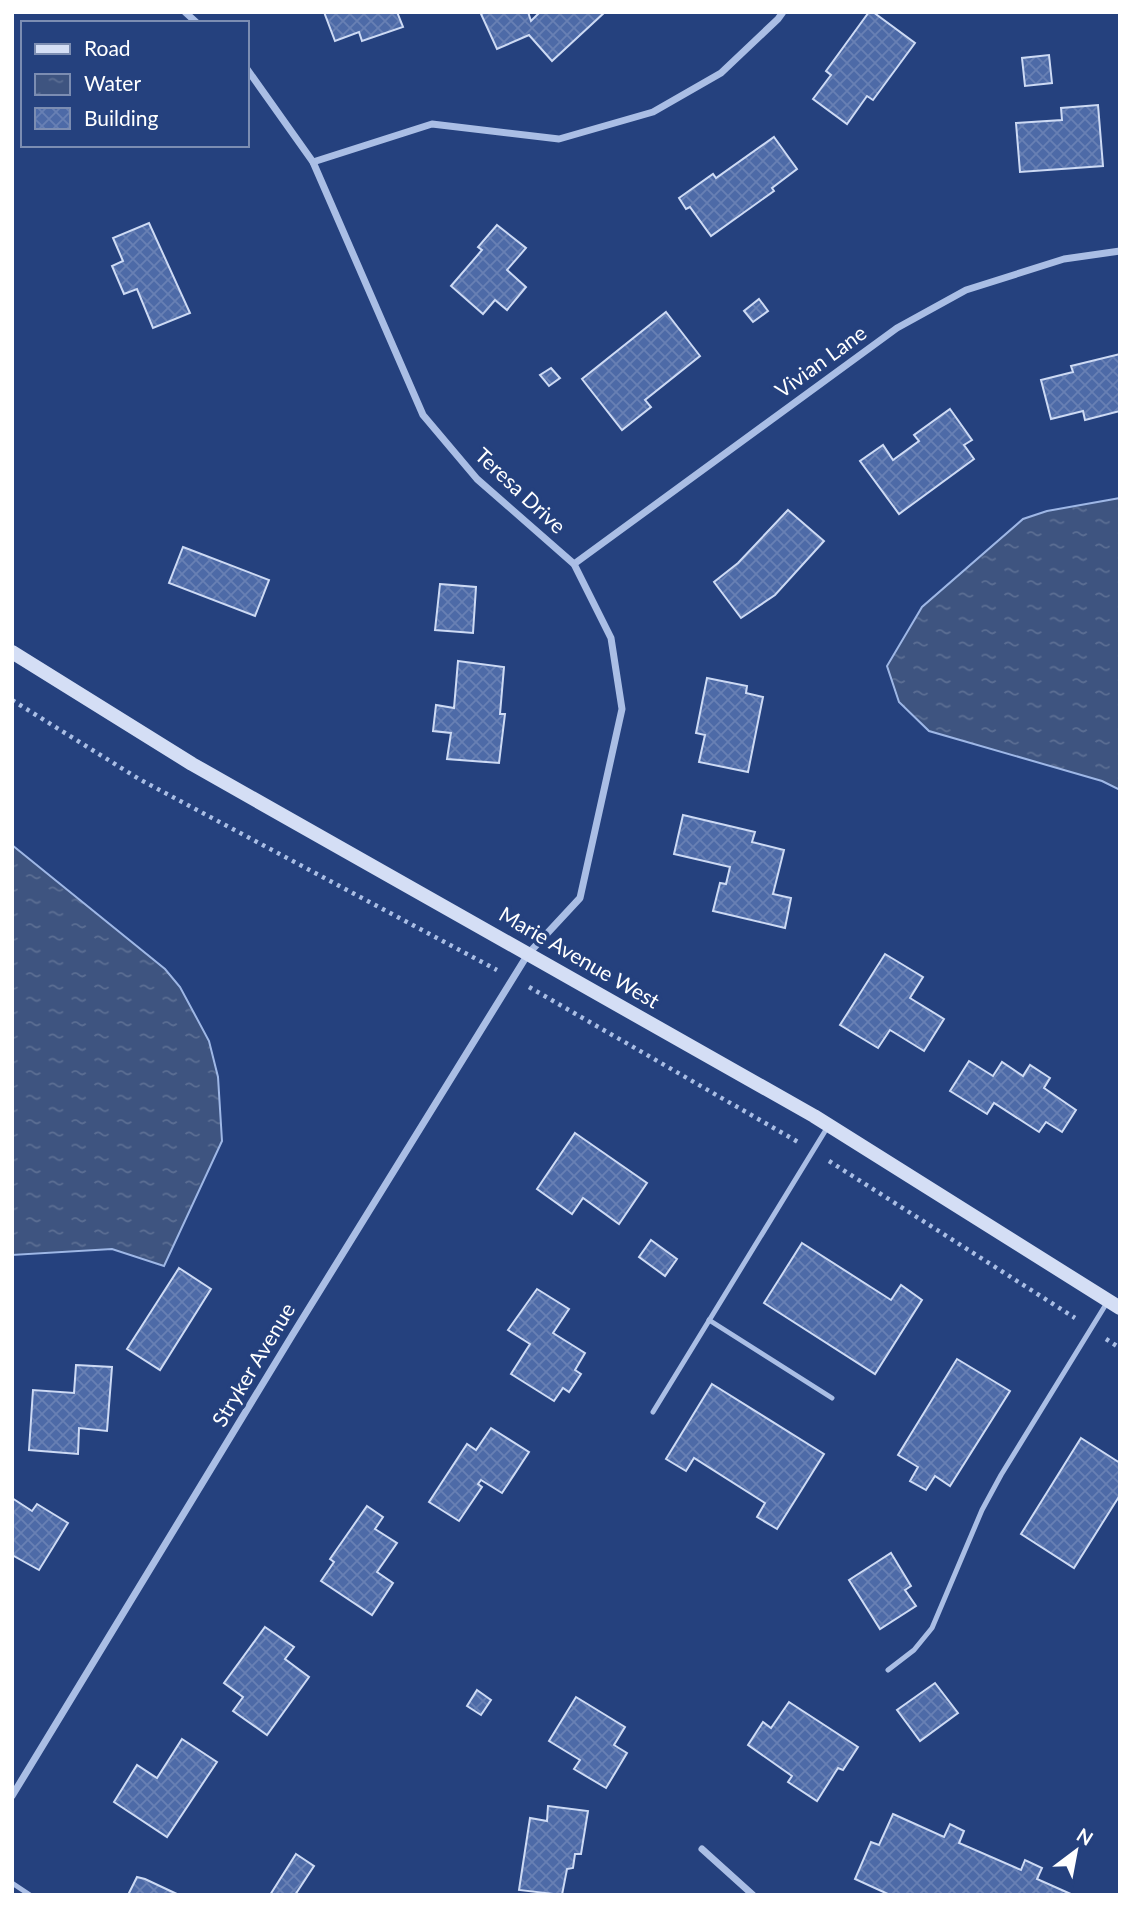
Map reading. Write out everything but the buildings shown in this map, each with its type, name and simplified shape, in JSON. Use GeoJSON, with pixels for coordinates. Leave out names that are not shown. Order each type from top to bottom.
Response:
{"type":"FeatureCollection","features":[{"type":"Feature","properties":{"kind":"street"},"geometry":{"type":"LineString","coordinates":[[313,162],[432,124],[559,139],[653,112],[721,73],[783,12]]}},
{"type":"Feature","properties":{"kind":"street","name":"Teresa Drive"},"geometry":{"type":"LineString","coordinates":[[248,70],[313,162],[423,415],[477,479],[574,564],[611,638],[622,709],[580,898],[528,954]]}},
{"type":"Feature","properties":{"kind":"street","name":"Vivian Lane"},"geometry":{"type":"LineString","coordinates":[[574,564],[897,328],[966,290],[1064,258],[1120,251]]}},
{"type":"Feature","properties":{"kind":"street","name":"Marie Avenue West"},"geometry":{"type":"LineString","coordinates":[[12,652],[192,764],[829,1125],[1114,1305]]}},
{"type":"Feature","properties":{"kind":"street","name":"Stryker Avenue"},"geometry":{"type":"LineString","coordinates":[[12,1796],[285,1346],[528,954]]}},
{"type":"Feature","properties":{"kind":"street"},"geometry":{"type":"LineString","coordinates":[[702,1849],[753,1895]]}},
{"type":"Feature","properties":{"kind":"lane"},"geometry":{"type":"LineString","coordinates":[[653,1412],[829,1125]]}},
{"type":"Feature","properties":{"kind":"lane"},"geometry":{"type":"LineString","coordinates":[[888,1670],[914,1650],[932,1628],[982,1510],[1023,1436],[1090,1328],[1114,1305]]}},
{"type":"Feature","properties":{"kind":"lane"},"geometry":{"type":"LineString","coordinates":[[709,1320],[832,1398]]}},
{"type":"Feature","properties":{"kind":"lane"},"geometry":{"type":"LineString","coordinates":[[12,1883],[30,1895]]}},
{"type":"Feature","properties":{"kind":"path"},"geometry":{"type":"LineString","coordinates":[[12,700],[139,779],[464,953]]}},
{"type":"Feature","properties":{"kind":"path"},"geometry":{"type":"LineString","coordinates":[[542,994],[813,1151],[1120,1348]]}},
{"type":"Feature","properties":{"kind":"water"},"geometry":{"type":"Polygon","coordinates":[[[1120,498],[1120,790],[1102,781],[929,731],[899,702],[887,666],[922,607],[1023,519],[1047,511],[1120,498]]]}},
{"type":"Feature","properties":{"kind":"water"},"geometry":{"type":"Polygon","coordinates":[[[12,845],[165,969],[180,987],[209,1041],[218,1077],[222,1141],[164,1266],[112,1249],[12,1255],[12,845]]]}}]}
